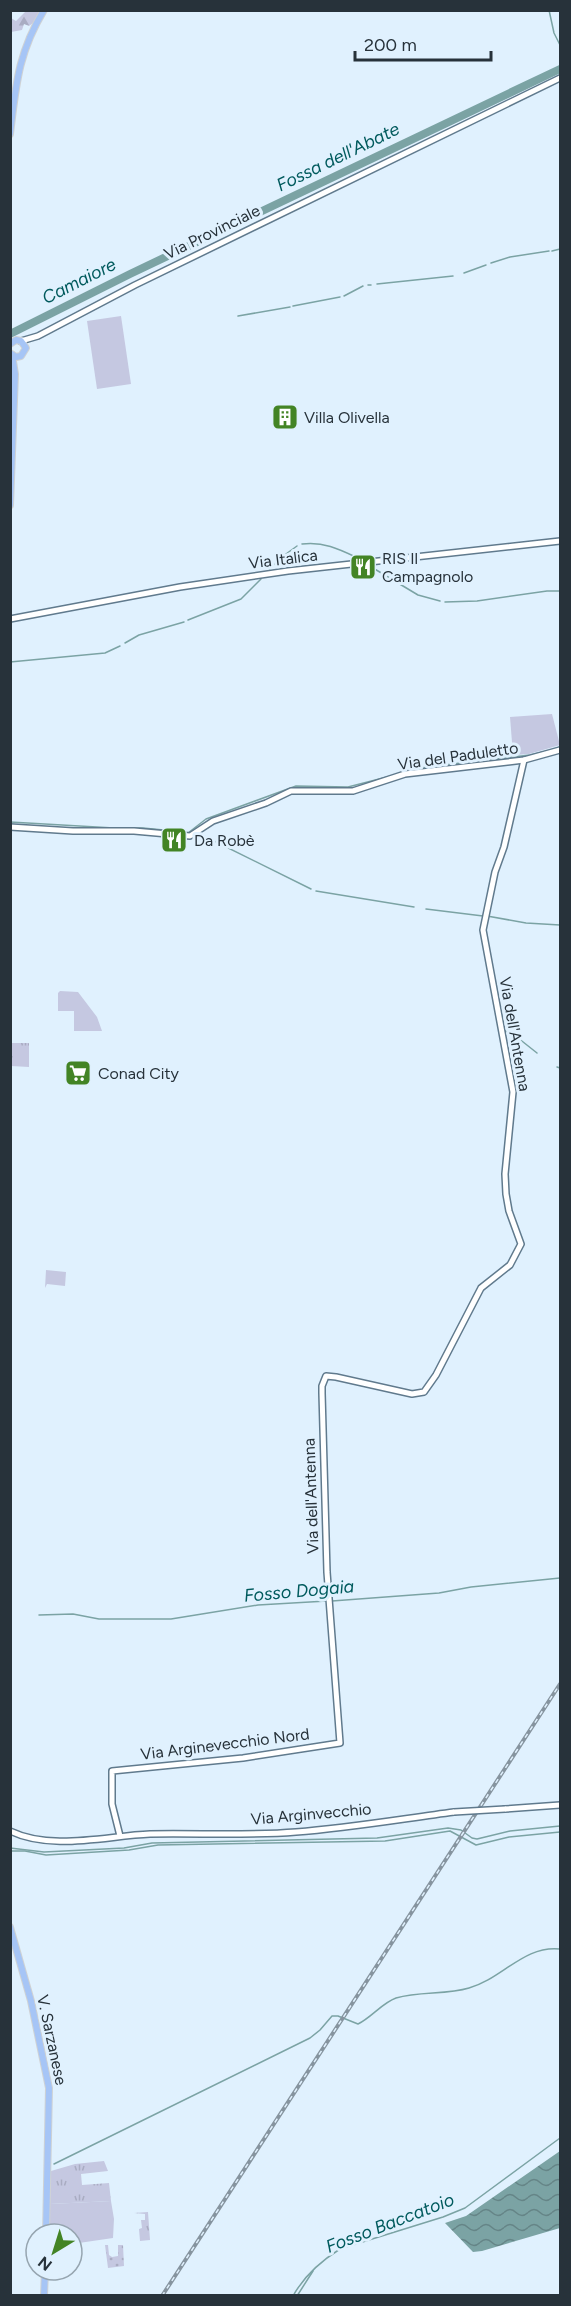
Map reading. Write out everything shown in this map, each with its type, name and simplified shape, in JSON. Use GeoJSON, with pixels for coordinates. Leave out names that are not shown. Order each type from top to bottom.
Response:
{"type":"FeatureCollection","features":[{"type":"Feature","properties":{"kind":"main road"},"geometry":{"type":"LineString","coordinates":[[10,134],[18,69],[31,33],[44,10]]}},
{"type":"Feature","properties":{"kind":"main road"},"geometry":{"type":"LineString","coordinates":[[14,339],[26,346],[15,374]]}},
{"type":"Feature","properties":{"kind":"main road"},"geometry":{"type":"LineString","coordinates":[[11,354],[18,357],[24,353]]}},
{"type":"Feature","properties":{"kind":"main road"},"geometry":{"type":"LineString","coordinates":[[10,505],[15,374],[11,354]]}},
{"type":"Feature","properties":{"kind":"main road","name":"V. Sarzanese"},"geometry":{"type":"LineString","coordinates":[[10,1927],[36,2022],[49,2088],[46,2222]]}},
{"type":"Feature","properties":{"kind":"street","name":"Via Provinciale"},"geometry":{"type":"LineString","coordinates":[[14,339],[38,336],[135,285],[561,78]]}},
{"type":"Feature","properties":{"kind":"street","name":"Via Provinciale"},"geometry":{"type":"LineString","coordinates":[[24,353],[38,336]]}},
{"type":"Feature","properties":{"kind":"street","name":"Via Italica"},"geometry":{"type":"LineString","coordinates":[[10,619],[180,587],[277,573],[561,541]]}},
{"type":"Feature","properties":{"kind":"street","name":"Via del Paduletto"},"geometry":{"type":"LineString","coordinates":[[10,827],[74,831],[134,831],[190,836],[213,821],[266,803],[291,791],[353,791],[405,774],[524,760],[561,750]]}},
{"type":"Feature","properties":{"kind":"street","name":"Via dell'Antenna"},"geometry":{"type":"LineString","coordinates":[[340,1743],[330,1601],[322,1393],[325,1378],[326,1376],[336,1377],[412,1394],[424,1392],[436,1375],[481,1288],[510,1265],[521,1244],[506,1194],[505,1174],[513,1092],[483,930],[495,872],[504,847],[524,760]]}},
{"type":"Feature","properties":{"kind":"street","name":"Via Arginevecchio Nord"},"geometry":{"type":"LineString","coordinates":[[120,1836],[112,1804],[112,1771],[243,1758],[340,1743]]}},
{"type":"Feature","properties":{"kind":"street","name":"Via Arginvecchio"},"geometry":{"type":"LineString","coordinates":[[11,1831],[38,1841],[120,1836],[296,1832],[454,1812],[561,1805]]}},
{"type":"Feature","properties":{"kind":"green space"},"geometry":{"type":"Polygon","coordinates":[[[26,11],[40,11],[38,19],[29,26],[24,24],[22,30],[11,32],[11,18],[16,21],[26,11]]]}},
{"type":"Feature","properties":{"kind":"green space"},"geometry":{"type":"Polygon","coordinates":[[[121,316],[131,384],[97,389],[87,321],[121,316]]]}},
{"type":"Feature","properties":{"kind":"green space"},"geometry":{"type":"Polygon","coordinates":[[[552,714],[560,745],[529,754],[513,755],[510,717],[552,714]]]}},
{"type":"Feature","properties":{"kind":"green space"},"geometry":{"type":"Polygon","coordinates":[[[60,991],[78,992],[97,1017],[102,1031],[74,1031],[74,1011],[58,1011],[60,991]]]}},
{"type":"Feature","properties":{"kind":"green space"},"geometry":{"type":"Polygon","coordinates":[[[11,1043],[29,1043],[29,1067],[11,1066],[11,1043]]]}},
{"type":"Feature","properties":{"kind":"green space"},"geometry":{"type":"Polygon","coordinates":[[[46,1270],[66,1272],[65,1286],[47,1284],[45,1288],[46,1270]]]}},
{"type":"Feature","properties":{"kind":"green space"},"geometry":{"type":"Polygon","coordinates":[[[104,2161],[108,2171],[81,2174],[82,2185],[109,2183],[111,2201],[50,2204],[51,2171],[75,2164],[104,2161]]]}},
{"type":"Feature","properties":{"kind":"green space"},"geometry":{"type":"Polygon","coordinates":[[[111,2201],[114,2219],[113,2238],[84,2242],[84,2222],[50,2222],[50,2204],[111,2201]]]}},
{"type":"Feature","properties":{"kind":"green space"},"geometry":{"type":"Polygon","coordinates":[[[148,2212],[150,2240],[140,2241],[139,2229],[142,2228],[141,2220],[145,2220],[145,2214],[134,2213],[148,2212]]]}},
{"type":"Feature","properties":{"kind":"green space"},"geometry":{"type":"Polygon","coordinates":[[[105,2245],[108,2245],[109,2255],[112,2257],[118,2256],[118,2245],[123,2245],[124,2266],[108,2268],[105,2245]]]}},
{"type":"Feature","properties":{"kind":"water"},"geometry":{"type":"Polygon","coordinates":[[[560,2151],[560,2228],[473,2252],[445,2223],[466,2216],[560,2151]]]}},
{"type":"Feature","properties":{"kind":"waterway"},"geometry":{"type":"LineString","coordinates":[[549,10],[554,33],[560,45]]}},
{"type":"Feature","properties":{"kind":"waterway","name":"Fossa dell'Abate"},"geometry":{"type":"LineString","coordinates":[[10,334],[130,274],[560,69]]}},
{"type":"Feature","properties":{"kind":"waterway"},"geometry":{"type":"LineString","coordinates":[[552,251],[560,249]]}},
{"type":"Feature","properties":{"kind":"waterway"},"geometry":{"type":"LineString","coordinates":[[491,263],[510,257],[549,251]]}},
{"type":"Feature","properties":{"kind":"waterway"},"geometry":{"type":"LineString","coordinates":[[464,273],[486,265]]}},
{"type":"Feature","properties":{"kind":"waterway"},"geometry":{"type":"LineString","coordinates":[[377,284],[453,276]]}},
{"type":"Feature","properties":{"kind":"waterway"},"geometry":{"type":"LineString","coordinates":[[344,296],[363,286]]}},
{"type":"Feature","properties":{"kind":"waterway"},"geometry":{"type":"LineString","coordinates":[[293,306],[340,297]]}},
{"type":"Feature","properties":{"kind":"waterway"},"geometry":{"type":"LineString","coordinates":[[238,316],[290,307]]}},
{"type":"Feature","properties":{"kind":"waterway"},"geometry":{"type":"LineString","coordinates":[[302,544],[325,545],[360,559]]}},
{"type":"Feature","properties":{"kind":"waterway"},"geometry":{"type":"LineString","coordinates":[[269,570],[279,559],[297,546]]}},
{"type":"Feature","properties":{"kind":"waterway"},"geometry":{"type":"LineString","coordinates":[[373,568],[418,595],[440,601]]}},
{"type":"Feature","properties":{"kind":"waterway"},"geometry":{"type":"LineString","coordinates":[[188,620],[241,599],[261,579]]}},
{"type":"Feature","properties":{"kind":"waterway"},"geometry":{"type":"LineString","coordinates":[[445,602],[477,601],[560,591]]}},
{"type":"Feature","properties":{"kind":"waterway"},"geometry":{"type":"LineString","coordinates":[[125,643],[139,635],[184,622]]}},
{"type":"Feature","properties":{"kind":"waterway"},"geometry":{"type":"LineString","coordinates":[[10,662],[105,653],[120,646]]}},
{"type":"Feature","properties":{"kind":"waterway"},"geometry":{"type":"LineString","coordinates":[[552,750],[560,747]]}},
{"type":"Feature","properties":{"kind":"waterway"},"geometry":{"type":"LineString","coordinates":[[188,833],[206,819],[296,786],[348,787],[426,767],[547,751]]}},
{"type":"Feature","properties":{"kind":"waterway"},"geometry":{"type":"LineString","coordinates":[[10,822],[114,828]]}},
{"type":"Feature","properties":{"kind":"waterway"},"geometry":{"type":"LineString","coordinates":[[119,828],[184,832]]}},
{"type":"Feature","properties":{"kind":"waterway"},"geometry":{"type":"LineString","coordinates":[[204,836],[311,889]]}},
{"type":"Feature","properties":{"kind":"waterway"},"geometry":{"type":"LineString","coordinates":[[316,891],[414,907]]}},
{"type":"Feature","properties":{"kind":"waterway"},"geometry":{"type":"LineString","coordinates":[[426,909],[483,916]]}},
{"type":"Feature","properties":{"kind":"waterway"},"geometry":{"type":"LineString","coordinates":[[487,916],[526,923],[560,925]]}},
{"type":"Feature","properties":{"kind":"waterway"},"geometry":{"type":"LineString","coordinates":[[505,1031],[513,1034],[537,1053]]}},
{"type":"Feature","properties":{"kind":"waterway","name":"Fosso Dogaia"},"geometry":{"type":"LineString","coordinates":[[332,1601],[439,1593],[471,1587],[560,1578]]}},
{"type":"Feature","properties":{"kind":"waterway","name":"Fosso Dogaia"},"geometry":{"type":"LineString","coordinates":[[39,1615],[73,1614],[99,1619],[171,1619],[258,1605],[327,1601]]}},
{"type":"Feature","properties":{"kind":"waterway"},"geometry":{"type":"LineString","coordinates":[[10,1848],[44,1852],[124,1848],[152,1843],[377,1838],[448,1828],[461,1830],[477,1839],[510,1831],[560,1826]]}},
{"type":"Feature","properties":{"kind":"waterway"},"geometry":{"type":"LineString","coordinates":[[10,1851],[46,1855],[129,1850],[158,1845],[385,1841],[450,1831],[476,1845],[509,1837],[560,1832]]}},
{"type":"Feature","properties":{"kind":"waterway"},"geometry":{"type":"LineString","coordinates":[[54,2164],[310,2038],[332,2016],[358,2024],[396,1998],[469,1988],[481,1984],[535,1952],[560,1949]]}},
{"type":"Feature","properties":{"kind":"waterway","name":"Fosso Baccatoio"},"geometry":{"type":"LineString","coordinates":[[293,2296],[302,2282],[340,2249],[465,2208],[560,2138]]}},
{"type":"Feature","properties":{"kind":"waterway","name":"Fosso Baccatoio"},"geometry":{"type":"LineString","coordinates":[[297,2296],[313,2271]]}},
{"type":"Feature","properties":{"kind":"railway"},"geometry":{"type":"LineString","coordinates":[[162,2296],[560,1684]]}},
{"type":"Feature","properties":{"kind":"place","name":"Villa Olivella"},"geometry":{"type":"Point","coordinates":[285,417]}},
{"type":"Feature","properties":{"kind":"place","name":"RIS Il Campagnolo"},"geometry":{"type":"Point","coordinates":[363,567]}},
{"type":"Feature","properties":{"kind":"place","name":"Da Robè"},"geometry":{"type":"Point","coordinates":[174,840]}},
{"type":"Feature","properties":{"kind":"place","name":"Conad City"},"geometry":{"type":"Point","coordinates":[78,1073]}},
{"type":"Feature","properties":{"kind":"water label","name":"Camaiore"},"geometry":{"type":"Point","coordinates":[79,281]}}]}
